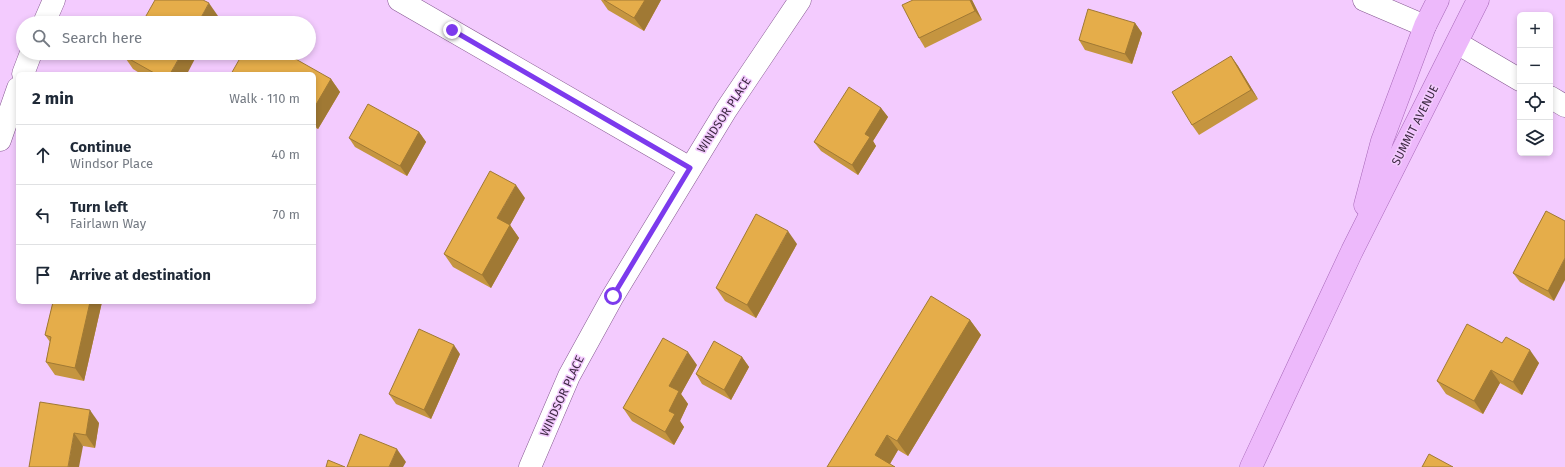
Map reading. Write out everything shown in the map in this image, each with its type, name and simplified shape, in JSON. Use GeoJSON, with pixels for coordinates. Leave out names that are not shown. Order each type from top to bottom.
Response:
{"type":"FeatureCollection","features":[{"type":"Feature","properties":{"kind":"main road","name":"SUMMIT AVENUE"},"geometry":{"type":"LineString","coordinates":[[1352,251],[1382,141],[1426,26],[1438,0]]}},
{"type":"Feature","properties":{"kind":"main road","name":"SUMMIT AVENUE"},"geometry":{"type":"LineString","coordinates":[[1251,467],[1352,251],[1478,0]]}},
{"type":"Feature","properties":{"kind":"street"},"geometry":{"type":"LineString","coordinates":[[47,16],[54,0]]}},
{"type":"Feature","properties":{"kind":"street"},"geometry":{"type":"LineString","coordinates":[[400,0],[690,168]]}},
{"type":"Feature","properties":{"kind":"street","name":"WINDSOR PLACE"},"geometry":{"type":"LineString","coordinates":[[530,467],[569,376],[613,296],[726,110],[800,0]]}},
{"type":"Feature","properties":{"kind":"street"},"geometry":{"type":"LineString","coordinates":[[1364,0],[1426,26]]}},
{"type":"Feature","properties":{"kind":"street"},"geometry":{"type":"LineString","coordinates":[[1457,43],[1517,78]]}},
{"type":"Feature","properties":{"kind":"street"},"geometry":{"type":"LineString","coordinates":[[24,72],[28,60]]}},
{"type":"Feature","properties":{"kind":"street"},"geometry":{"type":"LineString","coordinates":[[0,140],[16,94]]}},
{"type":"Feature","properties":{"kind":"street"},"geometry":{"type":"LineString","coordinates":[[1553,99],[1565,106]]}},
{"type":"Feature","properties":{"kind":"building"},"geometry":{"type":"Polygon","coordinates":[[[155,0],[203,0],[209,3],[202,16],[146,16],[155,0]]]}},
{"type":"Feature","properties":{"kind":"building"},"geometry":{"type":"Polygon","coordinates":[[[604,0],[645,0],[634,18],[604,0]]]}},
{"type":"Feature","properties":{"kind":"building"},"geometry":{"type":"Polygon","coordinates":[[[913,0],[970,0],[975,11],[919,38],[902,5],[913,0]]]}},
{"type":"Feature","properties":{"kind":"building"},"geometry":{"type":"Polygon","coordinates":[[[1088,9],[1135,23],[1125,54],[1079,40],[1088,9]]]}},
{"type":"Feature","properties":{"kind":"building"},"geometry":{"type":"Polygon","coordinates":[[[1231,56],[1251,90],[1192,125],[1172,92],[1231,56]]]}},
{"type":"Feature","properties":{"kind":"building"},"geometry":{"type":"Polygon","coordinates":[[[131,60],[178,60],[171,72],[152,72],[131,60]]]}},
{"type":"Feature","properties":{"kind":"building"},"geometry":{"type":"Polygon","coordinates":[[[239,60],[297,60],[331,79],[316,105],[316,72],[232,72],[239,60]]]}},
{"type":"Feature","properties":{"kind":"building"},"geometry":{"type":"Polygon","coordinates":[[[849,87],[881,108],[865,134],[870,137],[852,165],[814,142],[849,87]]]}},
{"type":"Feature","properties":{"kind":"building"},"geometry":{"type":"Polygon","coordinates":[[[368,104],[419,132],[400,166],[349,138],[368,104]]]}},
{"type":"Feature","properties":{"kind":"building"},"geometry":{"type":"Polygon","coordinates":[[[490,171],[516,185],[497,218],[510,225],[482,275],[444,254],[490,171]]]}},
{"type":"Feature","properties":{"kind":"building"},"geometry":{"type":"Polygon","coordinates":[[[1546,211],[1565,221],[1565,258],[1548,291],[1513,273],[1546,211]]]}},
{"type":"Feature","properties":{"kind":"building"},"geometry":{"type":"Polygon","coordinates":[[[756,214],[788,231],[747,305],[716,288],[756,214]]]}},
{"type":"Feature","properties":{"kind":"building"},"geometry":{"type":"Polygon","coordinates":[[[931,296],[970,320],[897,441],[887,435],[875,455],[895,467],[827,467],[931,296]]]}},
{"type":"Feature","properties":{"kind":"building"},"geometry":{"type":"Polygon","coordinates":[[[53,304],[90,304],[75,368],[46,362],[51,337],[45,335],[53,304]]]}},
{"type":"Feature","properties":{"kind":"building"},"geometry":{"type":"Polygon","coordinates":[[[1467,324],[1502,343],[1506,337],[1530,350],[1513,382],[1491,370],[1474,401],[1437,381],[1467,324]]]}},
{"type":"Feature","properties":{"kind":"building"},"geometry":{"type":"Polygon","coordinates":[[[419,329],[454,345],[424,410],[389,394],[419,329]]]}},
{"type":"Feature","properties":{"kind":"building"},"geometry":{"type":"Polygon","coordinates":[[[663,338],[688,352],[669,386],[679,391],[669,411],[675,414],[665,432],[623,408],[663,338]]]}},
{"type":"Feature","properties":{"kind":"building"},"geometry":{"type":"Polygon","coordinates":[[[714,341],[742,357],[724,390],[696,374],[714,341]]]}},
{"type":"Feature","properties":{"kind":"building"},"geometry":{"type":"Polygon","coordinates":[[[40,402],[90,410],[86,435],[74,433],[68,467],[29,467],[40,402]]]}},
{"type":"Feature","properties":{"kind":"building"},"geometry":{"type":"Polygon","coordinates":[[[360,434],[397,449],[389,467],[347,467],[360,434]]]}},
{"type":"Feature","properties":{"kind":"building"},"geometry":{"type":"Polygon","coordinates":[[[1429,454],[1453,467],[1422,467],[1429,454]]]}},
{"type":"Feature","properties":{"kind":"building"},"geometry":{"type":"Polygon","coordinates":[[[328,460],[345,467],[326,467],[328,460]]]}},
{"type":"Feature","properties":{"kind":"route"},"geometry":{"type":"LineString","coordinates":[[452,30],[690,168],[613,296]]}}]}
